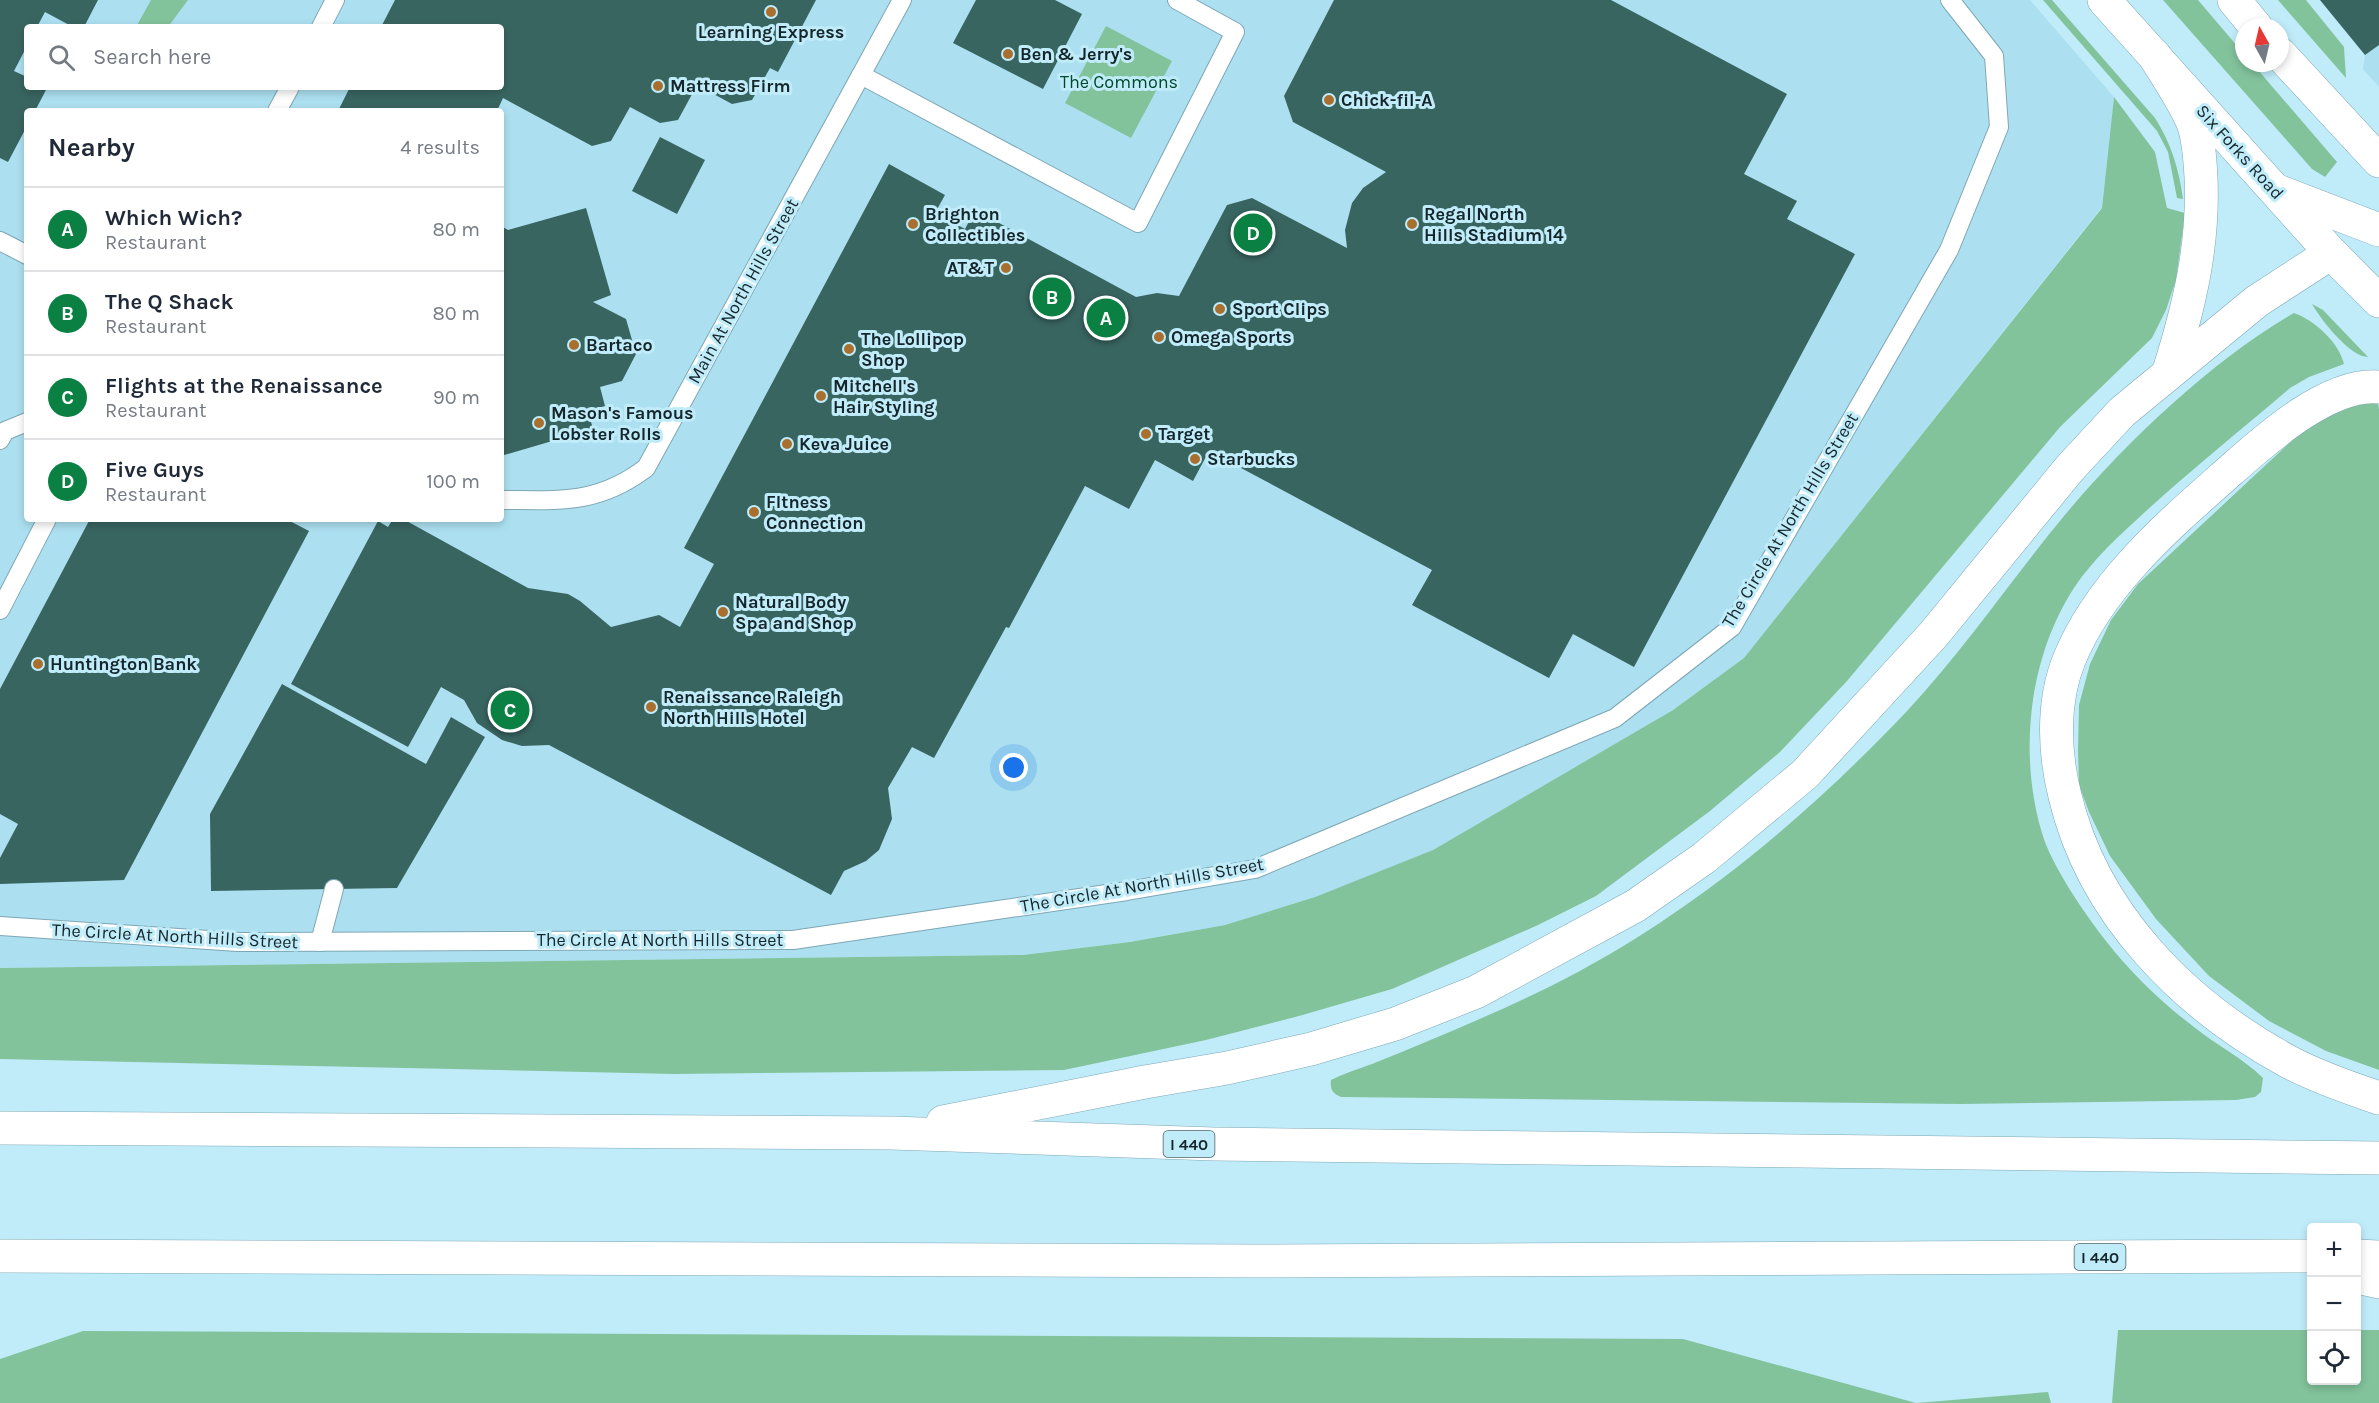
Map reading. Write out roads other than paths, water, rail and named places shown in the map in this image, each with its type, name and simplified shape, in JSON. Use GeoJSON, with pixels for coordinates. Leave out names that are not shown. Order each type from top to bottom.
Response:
{"type":"FeatureCollection","features":[{"type":"Feature","properties":{"kind":"main road","name":"Six Forks Road"},"geometry":{"type":"LineString","coordinates":[[2104,0],[2331,253],[2379,302]]}},
{"type":"Feature","properties":{"kind":"main road"},"geometry":{"type":"LineString","coordinates":[[2234,0],[2249,18]]}},
{"type":"Feature","properties":{"kind":"main road"},"geometry":{"type":"LineString","coordinates":[[2154,55],[2193,124],[2200,163],[2202,207],[2199,250],[2190,304],[2169,372]]}},
{"type":"Feature","properties":{"kind":"main road"},"geometry":{"type":"LineString","coordinates":[[2289,64],[2379,161]]}},
{"type":"Feature","properties":{"kind":"main road"},"geometry":{"type":"LineString","coordinates":[[2275,190],[2378,229]]}},
{"type":"Feature","properties":{"kind":"main road"},"geometry":{"type":"LineString","coordinates":[[891,1133],[1144,1082],[1227,1068],[1311,1049],[1395,1024],[1476,992],[1635,906],[1704,858],[1805,774],[1933,635],[2070,468],[2122,412],[2273,290],[2331,253],[2378,229]]}},
{"type":"Feature","properties":{"kind":"main road"},"geometry":{"type":"LineString","coordinates":[[2379,387],[2343,393],[2311,407],[2254,449],[2166,531],[2109,591],[2082,632],[2068,662],[2060,695],[2057,735],[2058,769],[2068,811],[2084,856],[2110,906],[2144,948],[2215,1013],[2252,1039],[2290,1063],[2379,1098]]}},
{"type":"Feature","properties":{"kind":"main road","name":"I 440"},"geometry":{"type":"LineString","coordinates":[[0,1128],[891,1133],[1214,1144],[2379,1158]]}},
{"type":"Feature","properties":{"kind":"main road","name":"I 440"},"geometry":{"type":"LineString","coordinates":[[0,1256],[1266,1261],[2307,1256]]}},
{"type":"Feature","properties":{"kind":"main road"},"geometry":{"type":"LineString","coordinates":[[2274,1256],[2307,1264]]}},
{"type":"Feature","properties":{"kind":"main road"},"geometry":{"type":"LineString","coordinates":[[2361,1256],[2379,1257]]}},
{"type":"Feature","properties":{"kind":"main road"},"geometry":{"type":"LineString","coordinates":[[2361,1278],[2379,1282]]}},
{"type":"Feature","properties":{"kind":"lane"},"geometry":{"type":"LineString","coordinates":[[323,24],[335,0]]}},
{"type":"Feature","properties":{"kind":"lane","name":"Main At North Hills Street"},"geometry":{"type":"LineString","coordinates":[[504,500],[582,498],[621,486],[646,468],[902,0]]}},
{"type":"Feature","properties":{"kind":"lane"},"geometry":{"type":"LineString","coordinates":[[861,75],[1137,223],[1235,32],[1177,0]]}},
{"type":"Feature","properties":{"kind":"lane","name":"The Circle At North Hills Street"},"geometry":{"type":"LineString","coordinates":[[0,926],[238,942],[793,940],[1255,869],[1615,718],[1732,627],[1949,250],[1999,127],[1994,56],[1950,0]]}},
{"type":"Feature","properties":{"kind":"lane"},"geometry":{"type":"LineString","coordinates":[[279,108],[288,90]]}},
{"type":"Feature","properties":{"kind":"lane"},"geometry":{"type":"LineString","coordinates":[[0,241],[24,253]]}},
{"type":"Feature","properties":{"kind":"lane"},"geometry":{"type":"LineString","coordinates":[[0,440],[5,431],[24,423]]}},
{"type":"Feature","properties":{"kind":"lane"},"geometry":{"type":"LineString","coordinates":[[0,610],[45,522]]}},
{"type":"Feature","properties":{"kind":"lane"},"geometry":{"type":"LineString","coordinates":[[320,942],[334,889]]}},
{"type":"Feature","properties":{"kind":"place","name":"Learning Express"},"geometry":{"type":"Point","coordinates":[771,12]}},
{"type":"Feature","properties":{"kind":"place","name":"Ben & Jerry's"},"geometry":{"type":"Point","coordinates":[1008,54]}},
{"type":"Feature","properties":{"kind":"place","name":"Mattress Firm"},"geometry":{"type":"Point","coordinates":[658,86]}},
{"type":"Feature","properties":{"kind":"place","name":"Chick-fil-A"},"geometry":{"type":"Point","coordinates":[1329,100]}},
{"type":"Feature","properties":{"kind":"place","name":"Brighton Collectibles"},"geometry":{"type":"Point","coordinates":[913,224]}},
{"type":"Feature","properties":{"kind":"place","name":"Regal North Hills Stadium 14"},"geometry":{"type":"Point","coordinates":[1412,224]}},
{"type":"Feature","properties":{"kind":"place","name":"Five Guys"},"geometry":{"type":"Point","coordinates":[1253,233]}},
{"type":"Feature","properties":{"kind":"place","name":"AT&T"},"geometry":{"type":"Point","coordinates":[1006,268]}},
{"type":"Feature","properties":{"kind":"place","name":"The Q Shack"},"geometry":{"type":"Point","coordinates":[1052,297]}},
{"type":"Feature","properties":{"kind":"place","name":"Sport Clips"},"geometry":{"type":"Point","coordinates":[1220,309]}},
{"type":"Feature","properties":{"kind":"place","name":"Which Wich?"},"geometry":{"type":"Point","coordinates":[1106,318]}},
{"type":"Feature","properties":{"kind":"place","name":"Omega Sports"},"geometry":{"type":"Point","coordinates":[1159,337]}},
{"type":"Feature","properties":{"kind":"place","name":"Bartaco"},"geometry":{"type":"Point","coordinates":[574,345]}},
{"type":"Feature","properties":{"kind":"place","name":"The Lollipop Shop"},"geometry":{"type":"Point","coordinates":[849,349]}},
{"type":"Feature","properties":{"kind":"place","name":"Mitchell's Hair Styling"},"geometry":{"type":"Point","coordinates":[821,396]}},
{"type":"Feature","properties":{"kind":"place","name":"Mason's Famous Lobster Rolls"},"geometry":{"type":"Point","coordinates":[539,423]}},
{"type":"Feature","properties":{"kind":"place","name":"Target"},"geometry":{"type":"Point","coordinates":[1146,434]}},
{"type":"Feature","properties":{"kind":"place","name":"Keva Juice"},"geometry":{"type":"Point","coordinates":[787,444]}},
{"type":"Feature","properties":{"kind":"place","name":"Starbucks"},"geometry":{"type":"Point","coordinates":[1195,459]}},
{"type":"Feature","properties":{"kind":"place","name":"FItness Connection"},"geometry":{"type":"Point","coordinates":[754,512]}},
{"type":"Feature","properties":{"kind":"place","name":"Natural Body Spa and Shop"},"geometry":{"type":"Point","coordinates":[723,612]}},
{"type":"Feature","properties":{"kind":"place","name":"Huntington Bank"},"geometry":{"type":"Point","coordinates":[38,664]}},
{"type":"Feature","properties":{"kind":"place","name":"Renaissance Raleigh North Hills Hotel"},"geometry":{"type":"Point","coordinates":[651,707]}},
{"type":"Feature","properties":{"kind":"place","name":"Flights at the Renaissance"},"geometry":{"type":"Point","coordinates":[510,710]}},
{"type":"Feature","properties":{"kind":"park label","name":"The Commons"},"geometry":{"type":"Point","coordinates":[1119,82]}}]}
